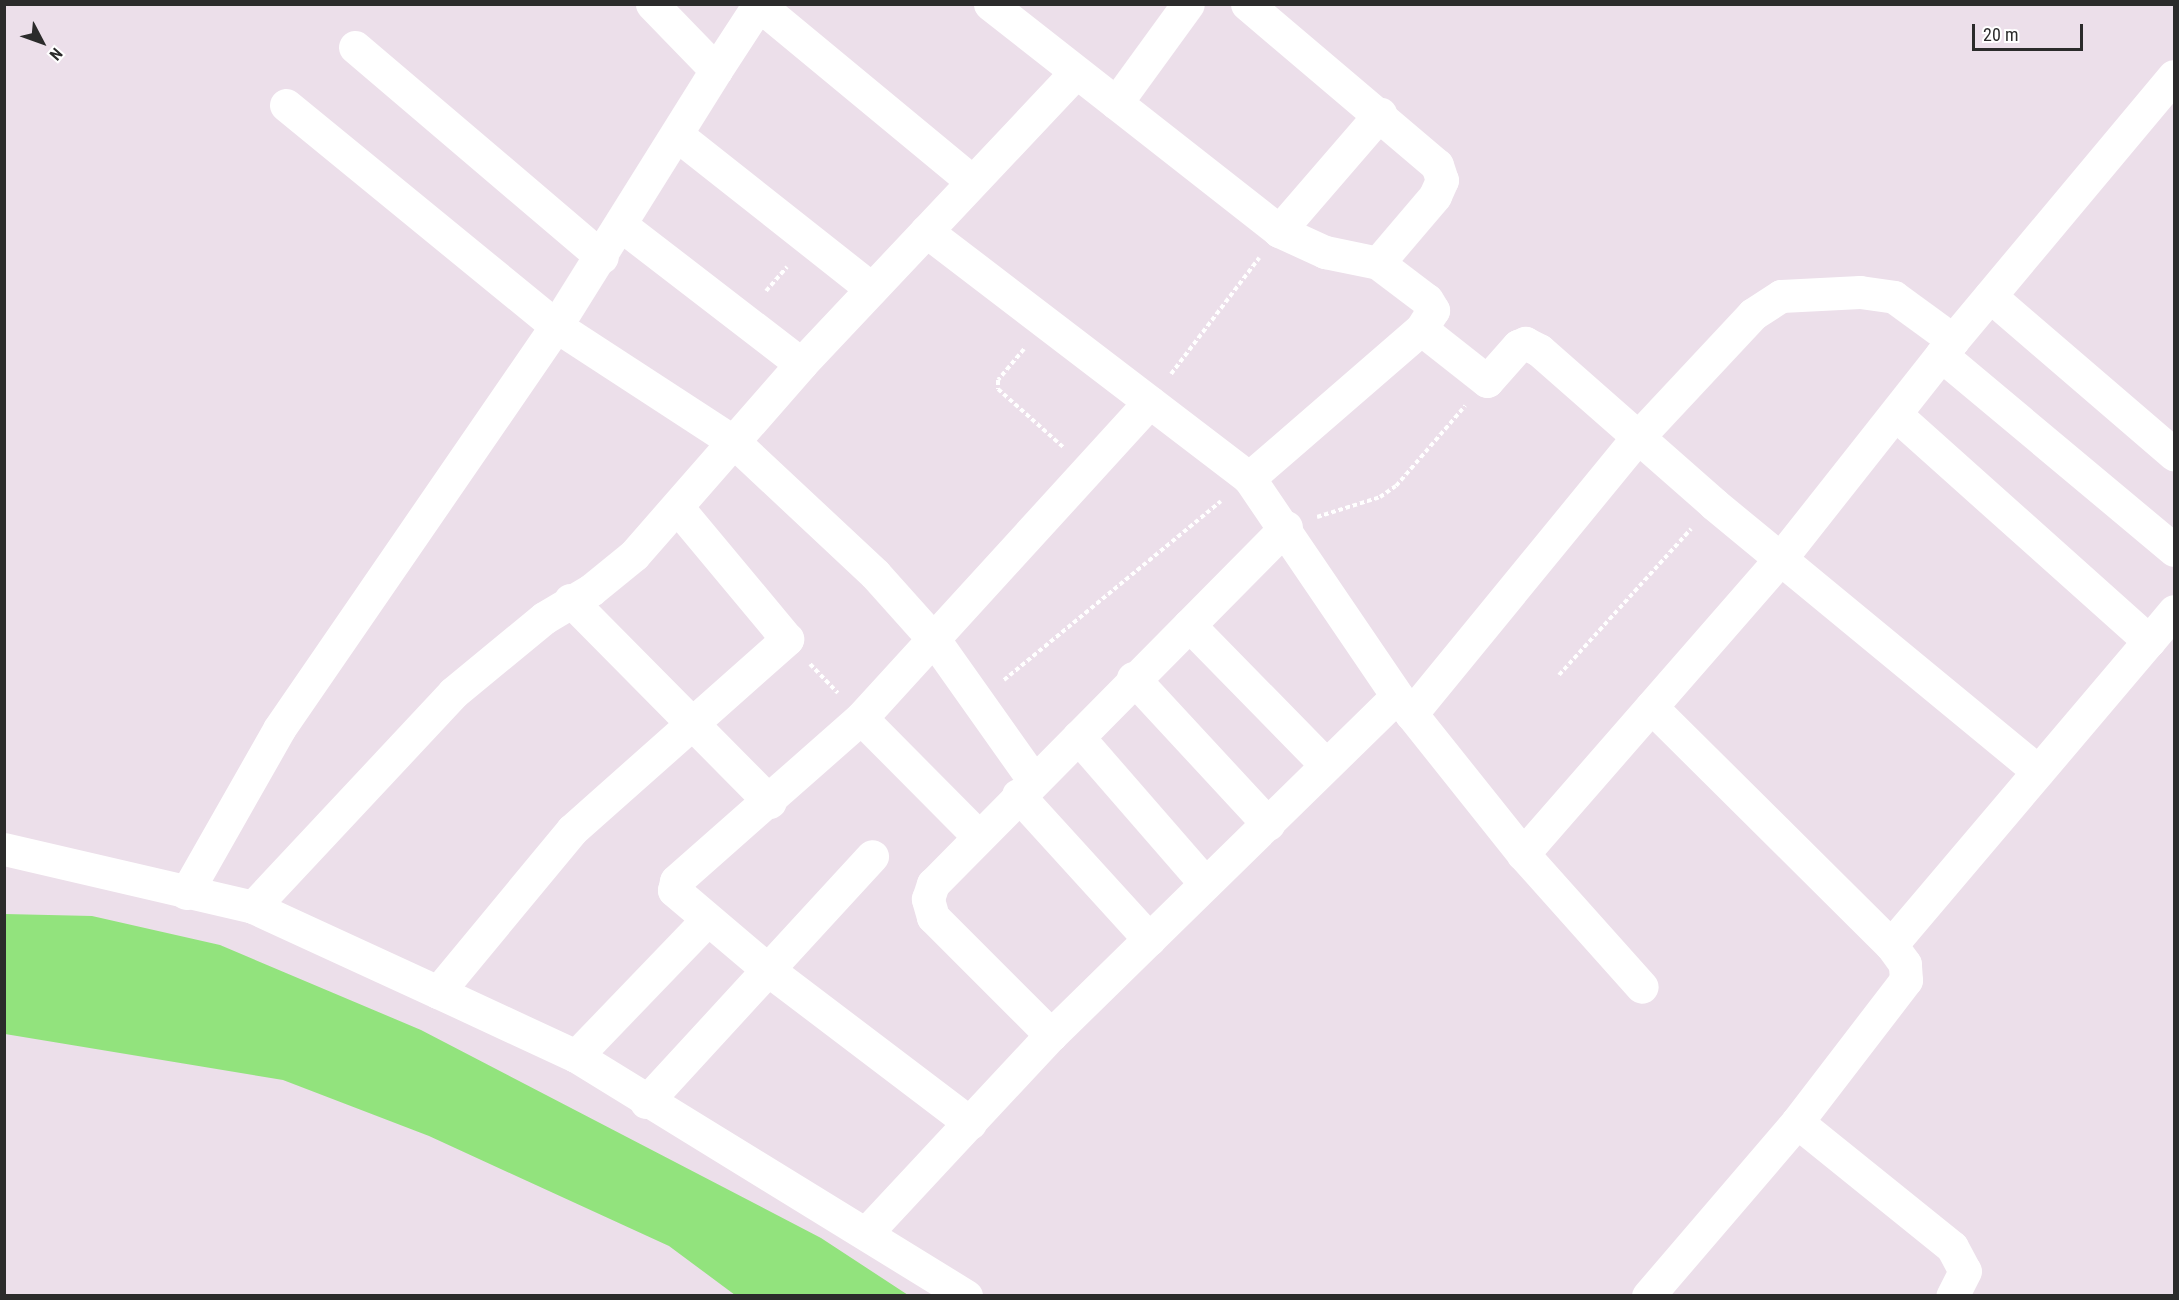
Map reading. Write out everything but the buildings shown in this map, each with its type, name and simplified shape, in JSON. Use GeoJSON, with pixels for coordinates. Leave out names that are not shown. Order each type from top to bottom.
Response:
{"type":"FeatureCollection","features":[{"type":"Feature","properties":{"kind":"street"},"geometry":{"type":"LineString","coordinates":[[652,4],[716,70]]}},
{"type":"Feature","properties":{"kind":"street"},"geometry":{"type":"LineString","coordinates":[[990,4],[1279,231],[1325,252],[1378,263],[1427,300],[1432,310],[1421,329],[1249,478]]}},
{"type":"Feature","properties":{"kind":"street"},"geometry":{"type":"LineString","coordinates":[[1247,4],[1380,114],[1437,165],[1442,180],[1435,196],[1378,263]]}},
{"type":"Feature","properties":{"kind":"street"},"geometry":{"type":"LineString","coordinates":[[186,893],[279,729],[556,326],[622,226],[716,70],[759,5],[972,181]]}},
{"type":"Feature","properties":{"kind":"street"},"geometry":{"type":"LineString","coordinates":[[1116,103],[1176,9]]}},
{"type":"Feature","properties":{"kind":"street"},"geometry":{"type":"LineString","coordinates":[[355,47],[602,256]]}},
{"type":"Feature","properties":{"kind":"street"},"geometry":{"type":"LineString","coordinates":[[253,907],[453,693],[570,600],[607,579],[678,508],[801,364],[1076,72]]}},
{"type":"Feature","properties":{"kind":"street"},"geometry":{"type":"LineString","coordinates":[[1523,854],[1781,558],[1947,348],[2175,76]]}},
{"type":"Feature","properties":{"kind":"street"},"geometry":{"type":"LineString","coordinates":[[286,105],[556,326],[734,442],[875,574],[935,641],[980,699],[1026,788],[1149,939]]}},
{"type":"Feature","properties":{"kind":"street"},"geometry":{"type":"LineString","coordinates":[[1279,231],[1380,114]]}},
{"type":"Feature","properties":{"kind":"street"},"geometry":{"type":"LineString","coordinates":[[677,135],[872,289]]}},
{"type":"Feature","properties":{"kind":"street"},"geometry":{"type":"LineString","coordinates":[[622,226],[801,364]]}},
{"type":"Feature","properties":{"kind":"street"},"geometry":{"type":"LineString","coordinates":[[926,231],[1249,478],[1286,527],[1404,705],[1523,854],[1642,987]]}},
{"type":"Feature","properties":{"kind":"street"},"geometry":{"type":"LineString","coordinates":[[868,1231],[1051,1035],[1205,883],[1326,765],[1404,705],[1728,336],[1781,296],[1827,291],[1894,297],[1947,348],[2175,550]]}},
{"type":"Feature","properties":{"kind":"street"},"geometry":{"type":"LineString","coordinates":[[1990,296],[2175,454]]}},
{"type":"Feature","properties":{"kind":"street"},"geometry":{"type":"LineString","coordinates":[[1421,329],[1487,381],[1518,346],[1532,345],[1714,504],[2037,771]]}},
{"type":"Feature","properties":{"kind":"street"},"geometry":{"type":"LineString","coordinates":[[970,1123],[706,921],[681,900],[674,890],[676,881],[770,802],[861,718],[935,641],[1150,402]]}},
{"type":"Feature","properties":{"kind":"street"},"geometry":{"type":"LineString","coordinates":[[1896,415],[2149,641]]}},
{"type":"Feature","properties":{"kind":"street"},"geometry":{"type":"LineString","coordinates":[[438,992],[572,830],[691,721],[787,639],[678,508]]}},
{"type":"Feature","properties":{"kind":"street"},"geometry":{"type":"LineString","coordinates":[[1051,1035],[933,917],[928,899],[933,884],[977,835],[1286,527]]}},
{"type":"Feature","properties":{"kind":"street"},"geometry":{"type":"LineString","coordinates":[[570,600],[770,802]]}},
{"type":"Feature","properties":{"kind":"street"},"geometry":{"type":"LineString","coordinates":[[1891,945],[2175,610]]}},
{"type":"Feature","properties":{"kind":"street"},"geometry":{"type":"LineString","coordinates":[[1189,625],[1326,765]]}},
{"type":"Feature","properties":{"kind":"street"},"geometry":{"type":"LineString","coordinates":[[1133,678],[1268,824]]}},
{"type":"Feature","properties":{"kind":"street"},"geometry":{"type":"LineString","coordinates":[[1648,1296],[1797,1122],[1901,988],[1905,964],[1891,945],[1651,707]]}},
{"type":"Feature","properties":{"kind":"street"},"geometry":{"type":"LineString","coordinates":[[861,718],[977,835]]}},
{"type":"Feature","properties":{"kind":"street"},"geometry":{"type":"LineString","coordinates":[[1078,736],[1205,883]]}},
{"type":"Feature","properties":{"kind":"street"},"geometry":{"type":"LineString","coordinates":[[4,849],[253,907],[576,1056],[646,1102],[868,1231],[966,1296]]}},
{"type":"Feature","properties":{"kind":"street"},"geometry":{"type":"LineString","coordinates":[[646,1102],[872,856]]}},
{"type":"Feature","properties":{"kind":"street"},"geometry":{"type":"LineString","coordinates":[[576,1056],[706,921]]}},
{"type":"Feature","properties":{"kind":"street"},"geometry":{"type":"LineString","coordinates":[[1797,1122],[1952,1247],[1965,1271],[1952,1296]]}},
{"type":"Feature","properties":{"kind":"path"},"geometry":{"type":"LineString","coordinates":[[1150,402],[1279,231]]}},
{"type":"Feature","properties":{"kind":"path"},"geometry":{"type":"LineString","coordinates":[[742,319],[811,239]]}},
{"type":"Feature","properties":{"kind":"path"},"geometry":{"type":"LineString","coordinates":[[1046,324],[998,380],[998,389],[1091,470]]}},
{"type":"Feature","properties":{"kind":"path"},"geometry":{"type":"LineString","coordinates":[[1286,527],[1380,497],[1396,486],[1487,381]]}},
{"type":"Feature","properties":{"kind":"path"},"geometry":{"type":"LineString","coordinates":[[980,699],[1249,478]]}},
{"type":"Feature","properties":{"kind":"path"},"geometry":{"type":"LineString","coordinates":[[1559,675],[1714,504]]}},
{"type":"Feature","properties":{"kind":"path"},"geometry":{"type":"LineString","coordinates":[[787,639],[861,718]]}},
{"type":"Feature","properties":{"kind":"shaded area"},"geometry":{"type":"Polygon","coordinates":[[[5,914],[92,916],[220,945],[421,1030],[821,1238],[908,1295],[735,1295],[669,1246],[429,1136],[283,1080],[5,1034],[5,914]]]}}]}
